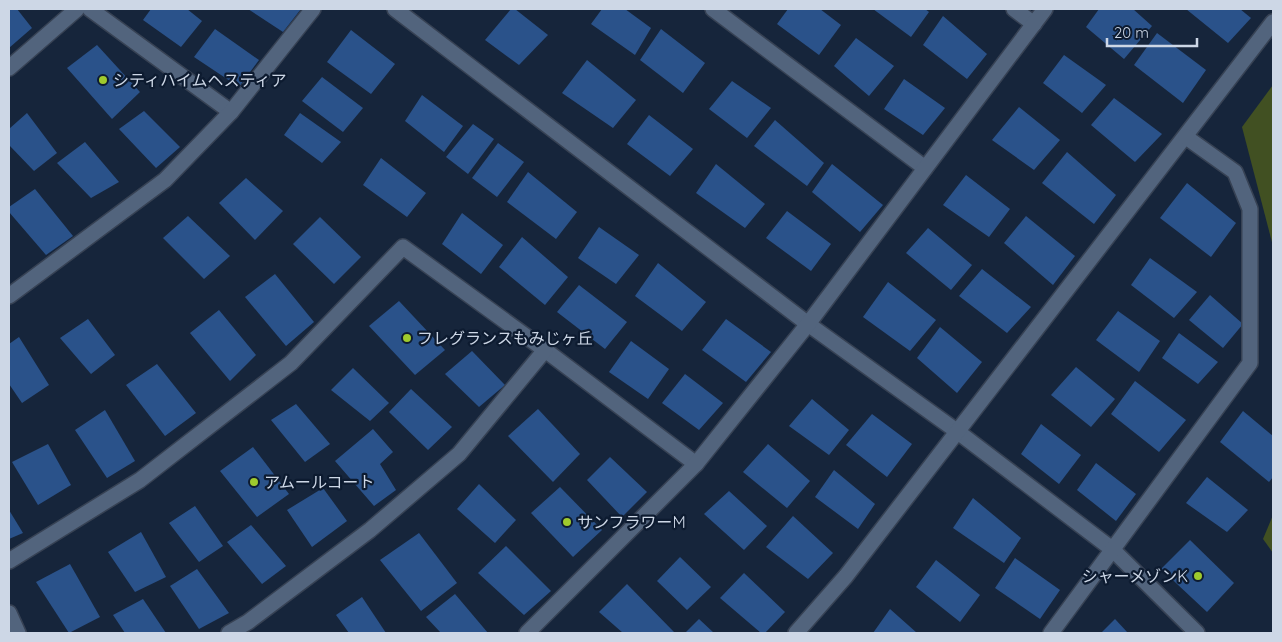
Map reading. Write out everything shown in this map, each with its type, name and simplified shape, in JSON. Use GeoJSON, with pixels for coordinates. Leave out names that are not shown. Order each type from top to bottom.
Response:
{"type":"FeatureCollection","features":[{"type":"Feature","properties":{"kind":"street"},"geometry":{"type":"LineString","coordinates":[[9,68],[77,9]]}},
{"type":"Feature","properties":{"kind":"street"},"geometry":{"type":"LineString","coordinates":[[90,9],[231,112]]}},
{"type":"Feature","properties":{"kind":"street"},"geometry":{"type":"LineString","coordinates":[[9,296],[165,180],[231,112],[313,9]]}},
{"type":"Feature","properties":{"kind":"street"},"geometry":{"type":"LineString","coordinates":[[395,9],[808,324],[958,432],[1112,549],[1197,633]]}},
{"type":"Feature","properties":{"kind":"street"},"geometry":{"type":"LineString","coordinates":[[713,9],[925,168]]}},
{"type":"Feature","properties":{"kind":"street"},"geometry":{"type":"LineString","coordinates":[[1014,9],[1034,24]]}},
{"type":"Feature","properties":{"kind":"street"},"geometry":{"type":"LineString","coordinates":[[527,633],[696,464],[808,324],[1045,9]]}},
{"type":"Feature","properties":{"kind":"street"},"geometry":{"type":"LineString","coordinates":[[796,633],[846,576],[1273,22]]}},
{"type":"Feature","properties":{"kind":"street"},"geometry":{"type":"LineString","coordinates":[[1051,633],[1250,364],[1250,209],[1235,172],[1186,137]]}},
{"type":"Feature","properties":{"kind":"street"},"geometry":{"type":"LineString","coordinates":[[9,561],[140,480],[291,363],[403,247],[546,350],[696,464]]}},
{"type":"Feature","properties":{"kind":"street"},"geometry":{"type":"LineString","coordinates":[[229,633],[248,622],[370,530],[459,454],[546,350]]}},
{"type":"Feature","properties":{"kind":"street"},"geometry":{"type":"LineString","coordinates":[[9,613],[18,633]]}},
{"type":"Feature","properties":{"kind":"green space"},"geometry":{"type":"Polygon","coordinates":[[[1273,85],[1273,246],[1242,127],[1273,85]]]}},
{"type":"Feature","properties":{"kind":"green space"},"geometry":{"type":"Polygon","coordinates":[[[1273,515],[1273,553],[1263,539],[1273,515]]]}},
{"type":"Feature","properties":{"kind":"building"},"geometry":{"type":"Polygon","coordinates":[[[9,9],[17,9],[32,28],[9,48],[9,9]]]}},
{"type":"Feature","properties":{"kind":"building"},"geometry":{"type":"Polygon","coordinates":[[[151,9],[187,9],[202,21],[181,47],[143,20],[151,9]]]}},
{"type":"Feature","properties":{"kind":"building"},"geometry":{"type":"Polygon","coordinates":[[[248,9],[301,9],[283,32],[248,9]]]}},
{"type":"Feature","properties":{"kind":"building"},"geometry":{"type":"Polygon","coordinates":[[[511,9],[515,9],[548,35],[519,65],[485,40],[511,9]]]}},
{"type":"Feature","properties":{"kind":"building"},"geometry":{"type":"Polygon","coordinates":[[[602,9],[625,9],[651,28],[635,55],[591,24],[602,9]]]}},
{"type":"Feature","properties":{"kind":"building"},"geometry":{"type":"Polygon","coordinates":[[[788,9],[820,9],[841,25],[819,55],[777,24],[788,9]]]}},
{"type":"Feature","properties":{"kind":"building"},"geometry":{"type":"Polygon","coordinates":[[[873,9],[925,9],[929,12],[911,37],[873,9]]]}},
{"type":"Feature","properties":{"kind":"building"},"geometry":{"type":"Polygon","coordinates":[[[1099,9],[1133,9],[1152,26],[1124,59],[1086,27],[1099,9]]]}},
{"type":"Feature","properties":{"kind":"building"},"geometry":{"type":"Polygon","coordinates":[[[1186,9],[1240,9],[1251,18],[1228,43],[1186,9]]]}},
{"type":"Feature","properties":{"kind":"building"},"geometry":{"type":"Polygon","coordinates":[[[943,16],[987,54],[967,79],[923,45],[943,16]]]}},
{"type":"Feature","properties":{"kind":"building"},"geometry":{"type":"Polygon","coordinates":[[[215,29],[259,60],[239,87],[194,57],[215,29]]]}},
{"type":"Feature","properties":{"kind":"building"},"geometry":{"type":"Polygon","coordinates":[[[661,29],[705,63],[683,93],[640,60],[661,29]]]}},
{"type":"Feature","properties":{"kind":"building"},"geometry":{"type":"Polygon","coordinates":[[[351,30],[395,64],[371,94],[327,62],[351,30]]]}},
{"type":"Feature","properties":{"kind":"building"},"geometry":{"type":"Polygon","coordinates":[[[1157,33],[1206,70],[1183,103],[1134,65],[1157,33]]]}},
{"type":"Feature","properties":{"kind":"building"},"geometry":{"type":"Polygon","coordinates":[[[856,38],[894,66],[869,96],[834,66],[856,38]]]}},
{"type":"Feature","properties":{"kind":"building","name":"シティハイムヘスティア"},"geometry":{"type":"Polygon","coordinates":[[[97,45],[140,92],[112,119],[67,68],[97,45]]]}},
{"type":"Feature","properties":{"kind":"building"},"geometry":{"type":"Polygon","coordinates":[[[1064,55],[1106,85],[1082,113],[1043,83],[1064,55]]]}},
{"type":"Feature","properties":{"kind":"building"},"geometry":{"type":"Polygon","coordinates":[[[587,60],[636,100],[613,128],[562,93],[587,60]]]}},
{"type":"Feature","properties":{"kind":"building"},"geometry":{"type":"Polygon","coordinates":[[[322,77],[363,108],[343,132],[302,101],[322,77]]]}},
{"type":"Feature","properties":{"kind":"building"},"geometry":{"type":"Polygon","coordinates":[[[904,79],[945,108],[923,135],[884,109],[904,79]]]}},
{"type":"Feature","properties":{"kind":"building"},"geometry":{"type":"Polygon","coordinates":[[[732,81],[771,108],[747,138],[709,109],[732,81]]]}},
{"type":"Feature","properties":{"kind":"building"},"geometry":{"type":"Polygon","coordinates":[[[422,95],[463,126],[444,152],[405,121],[422,95]]]}},
{"type":"Feature","properties":{"kind":"building"},"geometry":{"type":"Polygon","coordinates":[[[1114,98],[1162,134],[1135,162],[1091,125],[1114,98]]]}},
{"type":"Feature","properties":{"kind":"building"},"geometry":{"type":"Polygon","coordinates":[[[1019,107],[1060,140],[1034,170],[992,140],[1019,107]]]}},
{"type":"Feature","properties":{"kind":"building"},"geometry":{"type":"Polygon","coordinates":[[[144,111],[180,147],[156,168],[119,129],[144,111]]]}},
{"type":"Feature","properties":{"kind":"building"},"geometry":{"type":"Polygon","coordinates":[[[27,113],[57,153],[34,171],[9,145],[9,129],[27,113]]]}},
{"type":"Feature","properties":{"kind":"building"},"geometry":{"type":"Polygon","coordinates":[[[300,113],[341,142],[322,163],[284,135],[300,113]]]}},
{"type":"Feature","properties":{"kind":"building"},"geometry":{"type":"Polygon","coordinates":[[[649,115],[693,149],[670,176],[627,144],[649,115]]]}},
{"type":"Feature","properties":{"kind":"building"},"geometry":{"type":"Polygon","coordinates":[[[775,120],[824,163],[807,186],[754,146],[775,120]]]}},
{"type":"Feature","properties":{"kind":"building"},"geometry":{"type":"Polygon","coordinates":[[[473,124],[494,139],[468,174],[446,157],[473,124]]]}},
{"type":"Feature","properties":{"kind":"building"},"geometry":{"type":"Polygon","coordinates":[[[85,142],[119,182],[91,198],[57,163],[85,142]]]}},
{"type":"Feature","properties":{"kind":"building"},"geometry":{"type":"Polygon","coordinates":[[[498,143],[524,162],[497,197],[472,178],[498,143]]]}},
{"type":"Feature","properties":{"kind":"building"},"geometry":{"type":"Polygon","coordinates":[[[1067,152],[1116,195],[1094,224],[1042,183],[1067,152]]]}},
{"type":"Feature","properties":{"kind":"building"},"geometry":{"type":"Polygon","coordinates":[[[381,158],[426,193],[407,217],[363,185],[381,158]]]}},
{"type":"Feature","properties":{"kind":"building"},"geometry":{"type":"Polygon","coordinates":[[[716,164],[765,204],[745,228],[696,193],[716,164]]]}},
{"type":"Feature","properties":{"kind":"building"},"geometry":{"type":"Polygon","coordinates":[[[832,164],[883,205],[860,232],[812,192],[832,164]]]}},
{"type":"Feature","properties":{"kind":"building"},"geometry":{"type":"Polygon","coordinates":[[[528,172],[577,212],[556,239],[507,202],[528,172]]]}},
{"type":"Feature","properties":{"kind":"building"},"geometry":{"type":"Polygon","coordinates":[[[966,175],[1010,209],[989,237],[943,205],[966,175]]]}},
{"type":"Feature","properties":{"kind":"building"},"geometry":{"type":"Polygon","coordinates":[[[246,178],[283,211],[255,240],[219,203],[246,178]]]}},
{"type":"Feature","properties":{"kind":"building"},"geometry":{"type":"Polygon","coordinates":[[[1187,183],[1236,223],[1211,257],[1160,218],[1187,183]]]}},
{"type":"Feature","properties":{"kind":"building"},"geometry":{"type":"Polygon","coordinates":[[[35,189],[73,236],[46,255],[9,212],[9,207],[35,189]]]}},
{"type":"Feature","properties":{"kind":"building"},"geometry":{"type":"Polygon","coordinates":[[[787,211],[831,244],[811,271],[766,238],[787,211]]]}},
{"type":"Feature","properties":{"kind":"building"},"geometry":{"type":"Polygon","coordinates":[[[462,213],[503,245],[481,274],[442,244],[462,213]]]}},
{"type":"Feature","properties":{"kind":"building"},"geometry":{"type":"Polygon","coordinates":[[[188,216],[230,256],[204,279],[163,238],[188,216]]]}},
{"type":"Feature","properties":{"kind":"building"},"geometry":{"type":"Polygon","coordinates":[[[1026,216],[1075,256],[1053,285],[1004,243],[1026,216]]]}},
{"type":"Feature","properties":{"kind":"building"},"geometry":{"type":"Polygon","coordinates":[[[320,217],[361,257],[334,284],[293,244],[320,217]]]}},
{"type":"Feature","properties":{"kind":"building"},"geometry":{"type":"Polygon","coordinates":[[[599,227],[639,255],[616,284],[578,258],[599,227]]]}},
{"type":"Feature","properties":{"kind":"building"},"geometry":{"type":"Polygon","coordinates":[[[928,228],[972,265],[951,290],[906,253],[928,228]]]}},
{"type":"Feature","properties":{"kind":"building"},"geometry":{"type":"Polygon","coordinates":[[[522,237],[568,277],[545,305],[499,267],[522,237]]]}},
{"type":"Feature","properties":{"kind":"building"},"geometry":{"type":"Polygon","coordinates":[[[1150,258],[1197,292],[1174,318],[1131,285],[1150,258]]]}},
{"type":"Feature","properties":{"kind":"building"},"geometry":{"type":"Polygon","coordinates":[[[658,263],[706,302],[682,331],[635,296],[658,263]]]}},
{"type":"Feature","properties":{"kind":"building"},"geometry":{"type":"Polygon","coordinates":[[[982,269],[1031,307],[1007,333],[959,296],[982,269]]]}},
{"type":"Feature","properties":{"kind":"building"},"geometry":{"type":"Polygon","coordinates":[[[275,274],[314,322],[286,346],[245,297],[275,274]]]}},
{"type":"Feature","properties":{"kind":"building"},"geometry":{"type":"Polygon","coordinates":[[[888,282],[936,320],[910,351],[863,317],[888,282]]]}},
{"type":"Feature","properties":{"kind":"building"},"geometry":{"type":"Polygon","coordinates":[[[579,285],[627,322],[605,349],[557,312],[579,285]]]}},
{"type":"Feature","properties":{"kind":"building"},"geometry":{"type":"Polygon","coordinates":[[[1210,295],[1243,324],[1223,348],[1189,320],[1210,295]]]}},
{"type":"Feature","properties":{"kind":"building","name":"フレグランスもみじヶ丘"},"geometry":{"type":"Polygon","coordinates":[[[399,301],[445,350],[415,375],[369,326],[399,301]]]}},
{"type":"Feature","properties":{"kind":"building"},"geometry":{"type":"Polygon","coordinates":[[[219,310],[256,355],[230,381],[190,333],[219,310]]]}},
{"type":"Feature","properties":{"kind":"building"},"geometry":{"type":"Polygon","coordinates":[[[1118,311],[1160,341],[1139,372],[1096,340],[1118,311]]]}},
{"type":"Feature","properties":{"kind":"building"},"geometry":{"type":"Polygon","coordinates":[[[88,319],[115,355],[91,374],[60,338],[88,319]]]}},
{"type":"Feature","properties":{"kind":"building"},"geometry":{"type":"Polygon","coordinates":[[[726,319],[771,352],[746,382],[702,350],[726,319]]]}},
{"type":"Feature","properties":{"kind":"building"},"geometry":{"type":"Polygon","coordinates":[[[940,327],[982,362],[957,393],[917,358],[940,327]]]}},
{"type":"Feature","properties":{"kind":"building"},"geometry":{"type":"Polygon","coordinates":[[[1179,333],[1218,362],[1198,384],[1162,358],[1179,333]]]}},
{"type":"Feature","properties":{"kind":"building"},"geometry":{"type":"Polygon","coordinates":[[[19,337],[49,385],[22,403],[9,384],[9,344],[19,337]]]}},
{"type":"Feature","properties":{"kind":"building"},"geometry":{"type":"Polygon","coordinates":[[[631,341],[669,369],[648,399],[609,372],[631,341]]]}},
{"type":"Feature","properties":{"kind":"building"},"geometry":{"type":"Polygon","coordinates":[[[472,351],[505,385],[479,407],[445,374],[472,351]]]}},
{"type":"Feature","properties":{"kind":"building"},"geometry":{"type":"Polygon","coordinates":[[[157,364],[196,413],[165,436],[126,385],[157,364]]]}},
{"type":"Feature","properties":{"kind":"building"},"geometry":{"type":"Polygon","coordinates":[[[1076,367],[1115,399],[1091,427],[1051,395],[1076,367]]]}},
{"type":"Feature","properties":{"kind":"building"},"geometry":{"type":"Polygon","coordinates":[[[353,368],[389,403],[370,421],[331,390],[353,368]]]}},
{"type":"Feature","properties":{"kind":"building"},"geometry":{"type":"Polygon","coordinates":[[[685,374],[723,403],[699,430],[662,403],[685,374]]]}},
{"type":"Feature","properties":{"kind":"building"},"geometry":{"type":"Polygon","coordinates":[[[1135,381],[1186,420],[1159,452],[1111,414],[1135,381]]]}},
{"type":"Feature","properties":{"kind":"building"},"geometry":{"type":"Polygon","coordinates":[[[411,389],[452,427],[428,450],[389,412],[411,389]]]}},
{"type":"Feature","properties":{"kind":"building"},"geometry":{"type":"Polygon","coordinates":[[[812,399],[849,430],[829,455],[789,426],[812,399]]]}},
{"type":"Feature","properties":{"kind":"building"},"geometry":{"type":"Polygon","coordinates":[[[296,404],[330,444],[305,462],[271,420],[296,404]]]}},
{"type":"Feature","properties":{"kind":"building"},"geometry":{"type":"Polygon","coordinates":[[[538,409],[580,454],[553,482],[508,436],[538,409]]]}},
{"type":"Feature","properties":{"kind":"building"},"geometry":{"type":"Polygon","coordinates":[[[105,410],[135,461],[107,478],[75,430],[105,410]]]}},
{"type":"Feature","properties":{"kind":"building"},"geometry":{"type":"Polygon","coordinates":[[[1243,411],[1273,436],[1273,477],[1269,482],[1220,442],[1243,411]]]}},
{"type":"Feature","properties":{"kind":"building"},"geometry":{"type":"Polygon","coordinates":[[[872,414],[912,444],[887,477],[846,445],[872,414]]]}},
{"type":"Feature","properties":{"kind":"building"},"geometry":{"type":"Polygon","coordinates":[[[1041,424],[1081,455],[1059,484],[1021,454],[1041,424]]]}},
{"type":"Feature","properties":{"kind":"building"},"geometry":{"type":"Polygon","coordinates":[[[373,429],[393,452],[380,464],[396,490],[374,506],[335,461],[373,429]]]}},
{"type":"Feature","properties":{"kind":"building"},"geometry":{"type":"Polygon","coordinates":[[[48,444],[71,485],[38,505],[12,462],[48,444]]]}},
{"type":"Feature","properties":{"kind":"building"},"geometry":{"type":"Polygon","coordinates":[[[768,444],[810,481],[787,508],[743,472],[768,444]]]}},
{"type":"Feature","properties":{"kind":"building","name":"アムールコート"},"geometry":{"type":"Polygon","coordinates":[[[253,447],[289,494],[257,517],[220,471],[253,447]]]}},
{"type":"Feature","properties":{"kind":"building"},"geometry":{"type":"Polygon","coordinates":[[[610,457],[647,492],[622,517],[587,480],[610,457]]]}},
{"type":"Feature","properties":{"kind":"building"},"geometry":{"type":"Polygon","coordinates":[[[1096,463],[1136,494],[1116,521],[1077,490],[1096,463]]]}},
{"type":"Feature","properties":{"kind":"building"},"geometry":{"type":"Polygon","coordinates":[[[834,470],[875,504],[858,529],[815,497],[834,470]]]}},
{"type":"Feature","properties":{"kind":"building"},"geometry":{"type":"Polygon","coordinates":[[[1207,477],[1248,510],[1227,532],[1186,503],[1207,477]]]}},
{"type":"Feature","properties":{"kind":"building"},"geometry":{"type":"Polygon","coordinates":[[[479,484],[516,520],[495,543],[457,509],[479,484]]]}},
{"type":"Feature","properties":{"kind":"building","name":"サンフラワーM"},"geometry":{"type":"Polygon","coordinates":[[[560,487],[602,530],[573,557],[531,513],[560,487]]]}},
{"type":"Feature","properties":{"kind":"building"},"geometry":{"type":"Polygon","coordinates":[[[323,488],[347,521],[312,547],[287,510],[323,488]]]}},
{"type":"Feature","properties":{"kind":"building"},"geometry":{"type":"Polygon","coordinates":[[[729,491],[767,526],[744,550],[704,514],[729,491]]]}},
{"type":"Feature","properties":{"kind":"building"},"geometry":{"type":"Polygon","coordinates":[[[973,498],[1021,538],[1004,563],[953,528],[973,498]]]}},
{"type":"Feature","properties":{"kind":"building"},"geometry":{"type":"Polygon","coordinates":[[[195,506],[223,546],[199,562],[169,523],[195,506]]]}},
{"type":"Feature","properties":{"kind":"building"},"geometry":{"type":"Polygon","coordinates":[[[9,510],[23,533],[9,539],[9,510]]]}},
{"type":"Feature","properties":{"kind":"building"},"geometry":{"type":"Polygon","coordinates":[[[793,516],[833,553],[808,579],[766,547],[793,516]]]}},
{"type":"Feature","properties":{"kind":"building"},"geometry":{"type":"Polygon","coordinates":[[[251,525],[286,566],[262,584],[227,542],[251,525]]]}},
{"type":"Feature","properties":{"kind":"building"},"geometry":{"type":"Polygon","coordinates":[[[141,532],[166,577],[135,592],[108,552],[141,532]]]}},
{"type":"Feature","properties":{"kind":"building"},"geometry":{"type":"Polygon","coordinates":[[[419,533],[457,583],[421,611],[380,560],[419,533]]]}},
{"type":"Feature","properties":{"kind":"building","name":"シャーメゾンK"},"geometry":{"type":"Polygon","coordinates":[[[1190,540],[1234,583],[1207,612],[1161,569],[1190,540]]]}},
{"type":"Feature","properties":{"kind":"building"},"geometry":{"type":"Polygon","coordinates":[[[506,546],[551,591],[524,615],[478,573],[506,546]]]}},
{"type":"Feature","properties":{"kind":"building"},"geometry":{"type":"Polygon","coordinates":[[[680,557],[711,587],[687,610],[657,581],[680,557]]]}},
{"type":"Feature","properties":{"kind":"building"},"geometry":{"type":"Polygon","coordinates":[[[1015,558],[1060,590],[1040,619],[995,588],[1015,558]]]}},
{"type":"Feature","properties":{"kind":"building"},"geometry":{"type":"Polygon","coordinates":[[[936,560],[980,595],[960,622],[916,587],[936,560]]]}},
{"type":"Feature","properties":{"kind":"building"},"geometry":{"type":"Polygon","coordinates":[[[70,564],[100,617],[69,633],[36,582],[70,564]]]}},
{"type":"Feature","properties":{"kind":"building"},"geometry":{"type":"Polygon","coordinates":[[[197,569],[229,613],[199,629],[170,586],[197,569]]]}},
{"type":"Feature","properties":{"kind":"building"},"geometry":{"type":"Polygon","coordinates":[[[744,573],[785,612],[765,633],[761,633],[720,598],[744,573]]]}},
{"type":"Feature","properties":{"kind":"building"},"geometry":{"type":"Polygon","coordinates":[[[627,584],[674,632],[623,633],[599,612],[627,584]]]}},
{"type":"Feature","properties":{"kind":"building"},"geometry":{"type":"Polygon","coordinates":[[[455,594],[488,633],[441,633],[426,617],[455,594]]]}},
{"type":"Feature","properties":{"kind":"building"},"geometry":{"type":"Polygon","coordinates":[[[362,597],[386,633],[349,633],[336,615],[362,597]]]}},
{"type":"Feature","properties":{"kind":"building"},"geometry":{"type":"Polygon","coordinates":[[[143,599],[166,633],[125,633],[113,615],[143,599]]]}},
{"type":"Feature","properties":{"kind":"building"},"geometry":{"type":"Polygon","coordinates":[[[890,609],[917,633],[873,633],[890,609]]]}},
{"type":"Feature","properties":{"kind":"building"},"geometry":{"type":"Polygon","coordinates":[[[699,619],[714,633],[685,633],[699,619]]]}},
{"type":"Feature","properties":{"kind":"building"},"geometry":{"type":"Polygon","coordinates":[[[1115,619],[1128,633],[1101,633],[1115,619]]]}},
{"type":"Feature","properties":{"kind":"place","name":"シティハイムヘスティア"},"geometry":{"type":"Point","coordinates":[103,80]}},
{"type":"Feature","properties":{"kind":"place","name":"フレグランスもみじヶ丘"},"geometry":{"type":"Point","coordinates":[407,338]}},
{"type":"Feature","properties":{"kind":"place","name":"アムールコート"},"geometry":{"type":"Point","coordinates":[254,482]}},
{"type":"Feature","properties":{"kind":"place","name":"サンフラワーM"},"geometry":{"type":"Point","coordinates":[567,522]}},
{"type":"Feature","properties":{"kind":"place","name":"シャーメゾンK"},"geometry":{"type":"Point","coordinates":[1198,576]}}]}
